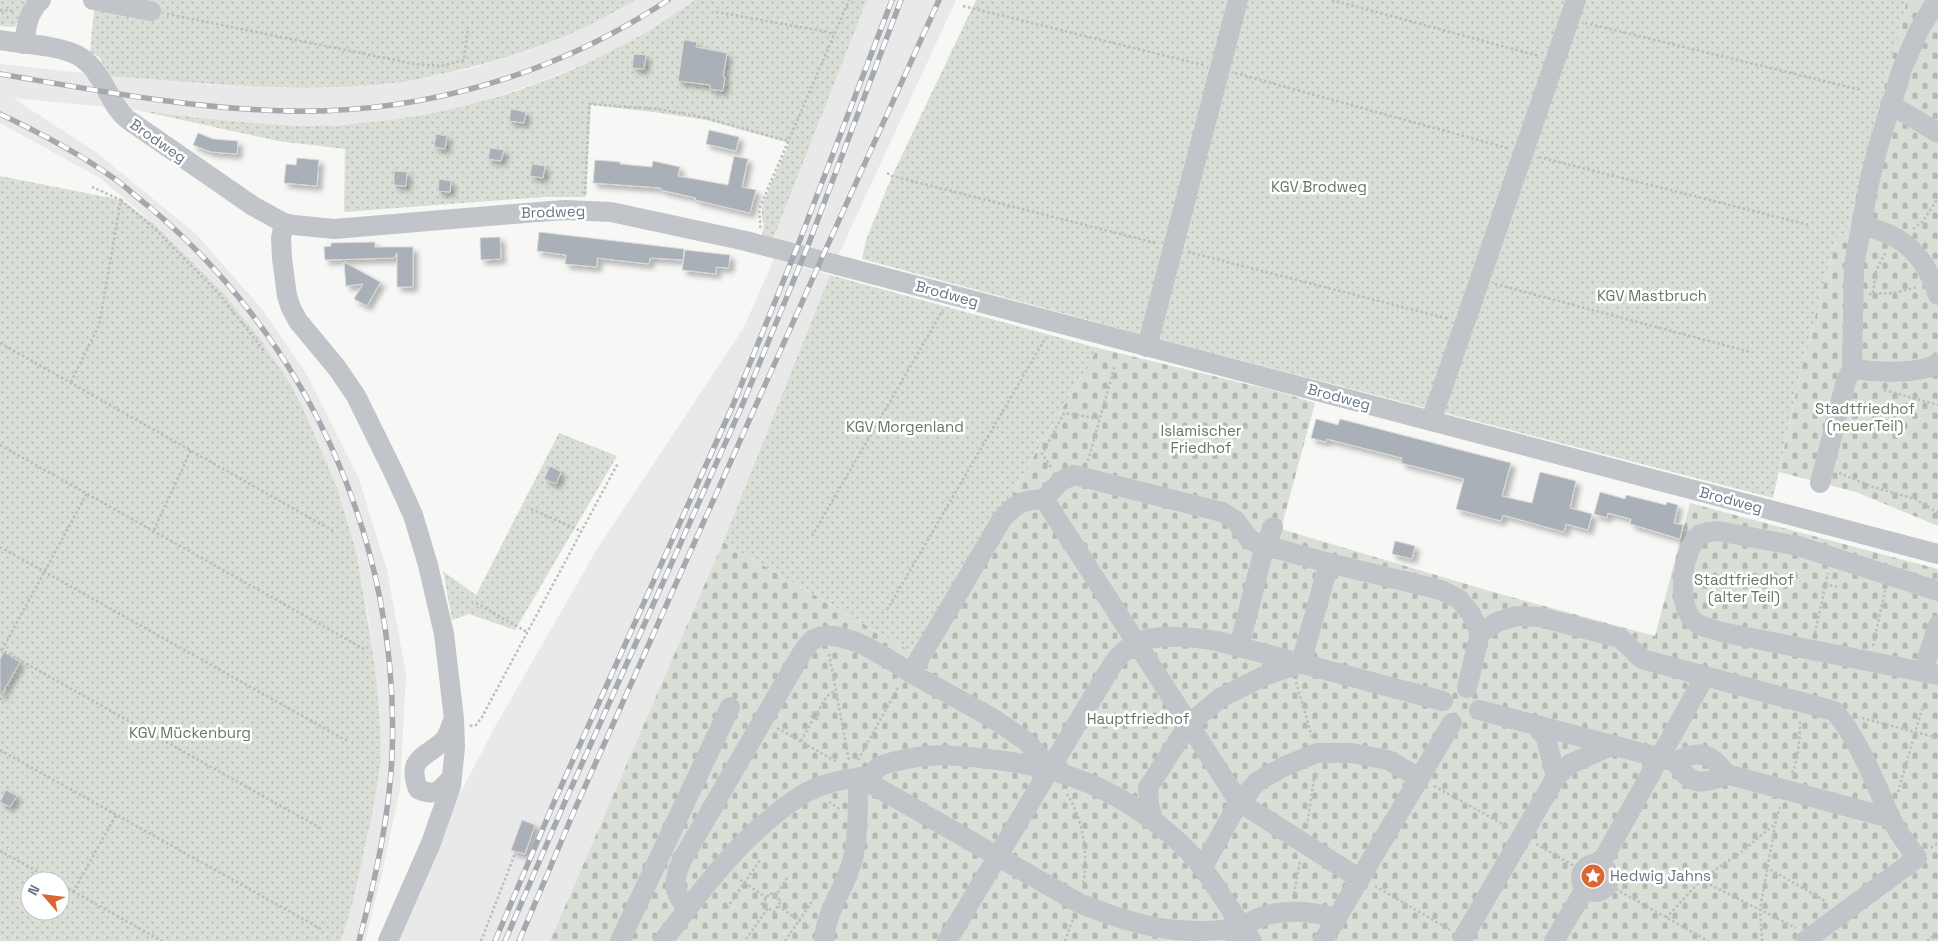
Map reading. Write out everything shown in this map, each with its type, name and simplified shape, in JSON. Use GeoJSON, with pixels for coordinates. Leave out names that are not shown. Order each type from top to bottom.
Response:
{"type":"FeatureCollection","features":[{"type":"Feature","properties":{"kind":"street"},"geometry":{"type":"LineString","coordinates":[[24,44],[30,13],[41,0]]}},
{"type":"Feature","properties":{"kind":"street"},"geometry":{"type":"LineString","coordinates":[[93,0],[151,11]]}},
{"type":"Feature","properties":{"kind":"street"},"geometry":{"type":"LineString","coordinates":[[1147,347],[1238,0]]}},
{"type":"Feature","properties":{"kind":"street"},"geometry":{"type":"LineString","coordinates":[[1431,421],[1576,0]]}},
{"type":"Feature","properties":{"kind":"street"},"geometry":{"type":"LineString","coordinates":[[1822,475],[1846,381],[1852,369],[1854,266],[1878,147],[1902,69],[1918,30],[1936,0]]}},
{"type":"Feature","properties":{"kind":"street","name":"Brodweg"},"geometry":{"type":"LineString","coordinates":[[0,40],[77,55],[93,68],[101,78],[113,104],[127,119],[253,206],[284,222],[303,227],[334,229],[538,212],[584,210],[611,212],[756,244],[1938,554]]}},
{"type":"Feature","properties":{"kind":"street"},"geometry":{"type":"LineString","coordinates":[[1890,104],[1938,133]]}},
{"type":"Feature","properties":{"kind":"street"},"geometry":{"type":"LineString","coordinates":[[284,222],[281,238],[287,296],[298,321],[337,368],[356,396],[413,516],[428,565],[444,634],[454,719],[455,747],[451,786],[430,842],[388,941]]}},
{"type":"Feature","properties":{"kind":"street"},"geometry":{"type":"LineString","coordinates":[[1861,226],[1874,228],[1898,239],[1914,250],[1935,287]]}},
{"type":"Feature","properties":{"kind":"street"},"geometry":{"type":"LineString","coordinates":[[1852,369],[1902,372],[1933,366],[1938,363]]}},
{"type":"Feature","properties":{"kind":"street"},"geometry":{"type":"LineString","coordinates":[[909,672],[1002,519],[1014,506],[1028,500],[1044,499],[1061,481],[1074,475],[1222,512],[1235,520],[1250,540],[1267,542],[1329,563],[1441,590],[1459,599],[1471,614],[1480,633],[1467,688]]}},
{"type":"Feature","properties":{"kind":"street"},"geometry":{"type":"LineString","coordinates":[[1044,499],[1239,802],[1366,882]]}},
{"type":"Feature","properties":{"kind":"street"},"geometry":{"type":"LineString","coordinates":[[1938,592],[1832,555],[1798,546],[1717,531],[1700,534],[1691,547],[1686,564],[1683,587],[1686,609],[1698,624],[1721,632],[1931,673],[1938,625]]}},
{"type":"Feature","properties":{"kind":"street"},"geometry":{"type":"LineString","coordinates":[[1239,647],[1267,542]]}},
{"type":"Feature","properties":{"kind":"street"},"geometry":{"type":"LineString","coordinates":[[1296,665],[1329,563]]}},
{"type":"Feature","properties":{"kind":"street"},"geometry":{"type":"LineString","coordinates":[[1480,633],[1497,622],[1516,616],[1540,617],[1620,638],[1642,659],[1834,710],[1845,723],[1890,818],[1918,858],[1807,939]]}},
{"type":"Feature","properties":{"kind":"street"},"geometry":{"type":"LineString","coordinates":[[688,908],[681,902],[676,890],[675,876],[682,860],[812,640],[826,635],[842,636],[856,641],[994,719],[1026,741],[1051,769]]}},
{"type":"Feature","properties":{"kind":"street"},"geometry":{"type":"LineString","coordinates":[[947,941],[1114,662],[1124,651],[1136,643],[1163,637],[1193,636],[1239,647],[1296,665],[1443,701]]}},
{"type":"Feature","properties":{"kind":"street"},"geometry":{"type":"LineString","coordinates":[[1122,798],[1148,788],[1188,725],[1220,698],[1264,676],[1296,665]]}},
{"type":"Feature","properties":{"kind":"street"},"geometry":{"type":"LineString","coordinates":[[1600,865],[1668,760],[1705,676]]}},
{"type":"Feature","properties":{"kind":"street"},"geometry":{"type":"LineString","coordinates":[[1457,688],[1467,688],[1474,693],[1479,701],[1479,710],[1473,720],[1462,725],[1452,723],[1442,710],[1443,701],[1447,693],[1457,688]]}},
{"type":"Feature","properties":{"kind":"street"},"geometry":{"type":"LineString","coordinates":[[620,941],[730,707]]}},
{"type":"Feature","properties":{"kind":"street"},"geometry":{"type":"LineString","coordinates":[[1479,710],[1668,760],[1690,780],[1702,782],[1714,780],[1726,774],[1890,818]]}},
{"type":"Feature","properties":{"kind":"street"},"geometry":{"type":"LineString","coordinates":[[452,778],[439,791],[428,794],[418,789],[414,776],[416,764],[425,753],[444,741],[454,719]]}},
{"type":"Feature","properties":{"kind":"street"},"geometry":{"type":"LineString","coordinates":[[1323,941],[1337,918],[1366,882],[1420,778],[1452,723]]}},
{"type":"Feature","properties":{"kind":"street"},"geometry":{"type":"LineString","coordinates":[[1536,725],[1546,738],[1556,777]]}},
{"type":"Feature","properties":{"kind":"street"},"geometry":{"type":"LineString","coordinates":[[1463,938],[1556,777],[1570,764],[1611,746]]}},
{"type":"Feature","properties":{"kind":"street"},"geometry":{"type":"LineString","coordinates":[[1203,867],[1239,802],[1258,781],[1286,766],[1317,753],[1351,753],[1388,760],[1420,778]]}},
{"type":"Feature","properties":{"kind":"street"},"geometry":{"type":"LineString","coordinates":[[855,766],[869,776],[880,766],[915,757],[956,756],[1001,760],[1051,769],[1122,798],[1153,820],[1181,844],[1203,867],[1241,936]]}},
{"type":"Feature","properties":{"kind":"street"},"geometry":{"type":"LineString","coordinates":[[663,941],[721,866],[744,841],[798,797],[855,766]]}},
{"type":"Feature","properties":{"kind":"street"},"geometry":{"type":"LineString","coordinates":[[824,939],[832,908],[845,884],[854,854],[857,820],[855,766]]}},
{"type":"Feature","properties":{"kind":"street"},"geometry":{"type":"LineString","coordinates":[[855,766],[998,857],[1079,902],[1116,918],[1153,928],[1217,931],[1241,936]]}},
{"type":"Feature","properties":{"kind":"street"},"geometry":{"type":"LineString","coordinates":[[1148,788],[1153,820]]}},
{"type":"Feature","properties":{"kind":"street"},"geometry":{"type":"LineString","coordinates":[[1590,865],[1600,865],[1608,873],[1608,884],[1599,892],[1585,889],[1581,880],[1583,871],[1590,865]]}},
{"type":"Feature","properties":{"kind":"street"},"geometry":{"type":"LineString","coordinates":[[1554,941],[1585,889]]}},
{"type":"Feature","properties":{"kind":"street"},"geometry":{"type":"LineString","coordinates":[[1241,936],[1264,917],[1291,911],[1318,913],[1337,918]]}},
{"type":"Feature","properties":{"kind":"path"},"geometry":{"type":"LineString","coordinates":[[756,244],[761,222],[758,214],[760,207],[849,0]]}},
{"type":"Feature","properties":{"kind":"path"},"geometry":{"type":"LineString","coordinates":[[1332,0],[1555,60]]}},
{"type":"Feature","properties":{"kind":"path"},"geometry":{"type":"LineString","coordinates":[[963,6],[1220,69],[1524,153],[1808,225]]}},
{"type":"Feature","properties":{"kind":"path"},"geometry":{"type":"LineString","coordinates":[[151,11],[415,64],[441,66],[464,60],[468,27]]}},
{"type":"Feature","properties":{"kind":"path"},"geometry":{"type":"LineString","coordinates":[[716,12],[828,32],[834,35]]}},
{"type":"Feature","properties":{"kind":"path"},"geometry":{"type":"LineString","coordinates":[[1569,20],[1861,90]]}},
{"type":"Feature","properties":{"kind":"path"},"geometry":{"type":"LineString","coordinates":[[584,210],[590,104],[658,109],[702,117],[788,141]]}},
{"type":"Feature","properties":{"kind":"path"},"geometry":{"type":"LineString","coordinates":[[92,187],[122,200],[155,229],[214,288],[240,318],[264,351]]}},
{"type":"Feature","properties":{"kind":"path"},"geometry":{"type":"LineString","coordinates":[[1873,293],[1876,271],[1898,239],[1922,221],[1938,198]]}},
{"type":"Feature","properties":{"kind":"path"},"geometry":{"type":"LineString","coordinates":[[71,382],[99,324],[122,200]]}},
{"type":"Feature","properties":{"kind":"path"},"geometry":{"type":"LineString","coordinates":[[1480,280],[1750,352]]}},
{"type":"Feature","properties":{"kind":"path"},"geometry":{"type":"LineString","coordinates":[[1852,295],[1894,293],[1921,286],[1935,287]]}},
{"type":"Feature","properties":{"kind":"path"},"geometry":{"type":"LineString","coordinates":[[812,536],[951,295]]}},
{"type":"Feature","properties":{"kind":"path"},"geometry":{"type":"LineString","coordinates":[[887,610],[1055,323]]}},
{"type":"Feature","properties":{"kind":"path"},"geometry":{"type":"LineString","coordinates":[[0,342],[335,532]]}},
{"type":"Feature","properties":{"kind":"path"},"geometry":{"type":"LineString","coordinates":[[1084,477],[1115,364]]}},
{"type":"Feature","properties":{"kind":"path"},"geometry":{"type":"LineString","coordinates":[[1880,389],[1938,404]]}},
{"type":"Feature","properties":{"kind":"path"},"geometry":{"type":"LineString","coordinates":[[1061,481],[1042,454],[1064,413],[1100,419]]}},
{"type":"Feature","properties":{"kind":"path"},"geometry":{"type":"LineString","coordinates":[[0,445],[364,649]]}},
{"type":"Feature","properties":{"kind":"path"},"geometry":{"type":"LineString","coordinates":[[154,530],[191,450]]}},
{"type":"Feature","properties":{"kind":"path"},"geometry":{"type":"LineString","coordinates":[[454,719],[459,725],[466,727],[476,725],[618,463]]}},
{"type":"Feature","properties":{"kind":"path"},"geometry":{"type":"LineString","coordinates":[[1822,475],[1915,499],[1938,513]]}},
{"type":"Feature","properties":{"kind":"path"},"geometry":{"type":"LineString","coordinates":[[87,493],[45,573],[1,649],[322,829]]}},
{"type":"Feature","properties":{"kind":"path"},"geometry":{"type":"LineString","coordinates":[[531,509],[582,531]]}},
{"type":"Feature","properties":{"kind":"path"},"geometry":{"type":"LineString","coordinates":[[0,547],[349,742]]}},
{"type":"Feature","properties":{"kind":"path"},"geometry":{"type":"LineString","coordinates":[[1818,619],[1832,555]]}},
{"type":"Feature","properties":{"kind":"path"},"geometry":{"type":"LineString","coordinates":[[1870,662],[1889,574]]}},
{"type":"Feature","properties":{"kind":"path"},"geometry":{"type":"LineString","coordinates":[[1825,584],[1838,587]]}},
{"type":"Feature","properties":{"kind":"path"},"geometry":{"type":"LineString","coordinates":[[476,603],[527,632]]}},
{"type":"Feature","properties":{"kind":"path"},"geometry":{"type":"LineString","coordinates":[[826,635],[836,690],[855,766]]}},
{"type":"Feature","properties":{"kind":"path"},"geometry":{"type":"LineString","coordinates":[[0,700],[22,660]]}},
{"type":"Feature","properties":{"kind":"path"},"geometry":{"type":"LineString","coordinates":[[1296,665],[1317,753]]}},
{"type":"Feature","properties":{"kind":"path"},"geometry":{"type":"LineString","coordinates":[[855,766],[909,672]]}},
{"type":"Feature","properties":{"kind":"path"},"geometry":{"type":"LineString","coordinates":[[801,741],[814,718],[811,716],[814,712],[817,713],[827,696],[836,690]]}},
{"type":"Feature","properties":{"kind":"path"},"geometry":{"type":"LineString","coordinates":[[1762,941],[1760,909],[1766,867],[1775,824],[1795,765],[1800,732],[1799,701]]}},
{"type":"Feature","properties":{"kind":"path"},"geometry":{"type":"LineString","coordinates":[[1890,818],[1922,709]]}},
{"type":"Feature","properties":{"kind":"path"},"geometry":{"type":"LineString","coordinates":[[1861,718],[1938,738]]}},
{"type":"Feature","properties":{"kind":"path"},"geometry":{"type":"LineString","coordinates":[[763,720],[843,766]]}},
{"type":"Feature","properties":{"kind":"path"},"geometry":{"type":"LineString","coordinates":[[0,750],[321,929]]}},
{"type":"Feature","properties":{"kind":"path"},"geometry":{"type":"LineString","coordinates":[[811,790],[857,820]]}},
{"type":"Feature","properties":{"kind":"path"},"geometry":{"type":"LineString","coordinates":[[1065,941],[1079,902],[1086,870],[1082,835],[1072,802],[1067,794]]}},
{"type":"Feature","properties":{"kind":"path"},"geometry":{"type":"LineString","coordinates":[[73,892],[116,815]]}},
{"type":"Feature","properties":{"kind":"path"},"geometry":{"type":"LineString","coordinates":[[1666,918],[1701,880],[1741,852],[1775,824]]}},
{"type":"Feature","properties":{"kind":"path"},"geometry":{"type":"LineString","coordinates":[[0,851],[36,871]]}},
{"type":"Feature","properties":{"kind":"path"},"geometry":{"type":"LineString","coordinates":[[481,941],[516,851]]}},
{"type":"Feature","properties":{"kind":"path"},"geometry":{"type":"LineString","coordinates":[[727,908],[760,860]]}},
{"type":"Feature","properties":{"kind":"path"},"geometry":{"type":"LineString","coordinates":[[721,866],[767,898]]}},
{"type":"Feature","properties":{"kind":"path"},"geometry":{"type":"LineString","coordinates":[[1766,867],[1845,912]]}},
{"type":"Feature","properties":{"kind":"path"},"geometry":{"type":"LineString","coordinates":[[775,897],[787,878]]}},
{"type":"Feature","properties":{"kind":"path"},"geometry":{"type":"LineString","coordinates":[[1701,880],[1760,909],[1807,939]]}},
{"type":"Feature","properties":{"kind":"path"},"geometry":{"type":"LineString","coordinates":[[1366,882],[1463,938]]}},
{"type":"Feature","properties":{"kind":"path"},"geometry":{"type":"LineString","coordinates":[[1608,884],[1708,941]]}},
{"type":"Feature","properties":{"kind":"path"},"geometry":{"type":"LineString","coordinates":[[70,890],[162,941]]}},
{"type":"Feature","properties":{"kind":"path"},"geometry":{"type":"LineString","coordinates":[[770,893],[775,897],[781,901],[774,912],[762,904],[770,893]]}},
{"type":"Feature","properties":{"kind":"path"},"geometry":{"type":"LineString","coordinates":[[785,941],[815,897]]}},
{"type":"Feature","properties":{"kind":"path"},"geometry":{"type":"LineString","coordinates":[[778,906],[824,939]]}},
{"type":"Feature","properties":{"kind":"path"},"geometry":{"type":"LineString","coordinates":[[746,940],[768,908]]}},
{"type":"Feature","properties":{"kind":"path"},"geometry":{"type":"LineString","coordinates":[[1926,941],[1938,932]]}},
{"type":"Feature","properties":{"kind":"shaded area"},"geometry":{"type":"Polygon","coordinates":[[[636,0],[695,0],[670,18],[609,53],[540,82],[474,104],[402,119],[326,126],[243,123],[13,98],[97,153],[196,234],[261,308],[306,373],[359,479],[387,570],[406,674],[400,789],[381,878],[365,941],[341,941],[354,898],[374,805],[381,761],[375,666],[368,617],[357,555],[338,490],[292,386],[260,339],[226,296],[154,224],[100,178],[0,123],[0,64],[214,85],[309,87],[394,83],[469,69],[528,51],[616,12],[636,0]]]}},
{"type":"Feature","properties":{"kind":"shaded area"},"geometry":{"type":"Polygon","coordinates":[[[867,0],[956,0],[838,256],[773,239],[867,0]]]}},
{"type":"Feature","properties":{"kind":"shaded area"},"geometry":{"type":"Polygon","coordinates":[[[774,259],[830,275],[723,542],[550,941],[389,941],[444,824],[496,725],[596,551],[744,327],[774,259]]]}},
{"type":"Feature","properties":{"kind":"green space"},"geometry":{"type":"Polygon","coordinates":[[[0,0],[28,0],[15,27],[0,26],[0,0]]]}},
{"type":"Feature","properties":{"kind":"green space"},"geometry":{"type":"Polygon","coordinates":[[[95,0],[636,0],[588,26],[562,37],[510,56],[457,71],[398,83],[358,86],[287,87],[110,76],[99,57],[90,52],[95,0]]]}},
{"type":"Feature","properties":{"kind":"green space"},"geometry":{"type":"Polygon","coordinates":[[[695,0],[867,0],[773,239],[762,236],[764,224],[762,216],[763,203],[789,143],[706,120],[591,105],[586,197],[545,197],[344,212],[345,149],[278,141],[137,110],[277,125],[336,126],[413,116],[456,108],[499,96],[581,66],[659,24],[695,0]]]}},
{"type":"Feature","properties":{"kind":"green space"},"geometry":{"type":"Polygon","coordinates":[[[976,0],[1907,0],[1846,234],[1838,233],[1801,369],[1773,498],[1155,338],[862,259],[866,240],[892,176],[976,0]]]}},
{"type":"Feature","properties":{"kind":"green space","name":"Stadtfriedhof (neuerTeil)"},"geometry":{"type":"Polygon","coordinates":[[[1907,0],[1938,0],[1938,526],[1856,492],[1779,472],[1801,369],[1838,233],[1846,234],[1907,0]]]}},
{"type":"Feature","properties":{"kind":"green space","name":"KGV Mückenburg"},"geometry":{"type":"Polygon","coordinates":[[[0,176],[121,200],[154,224],[226,296],[260,339],[292,386],[309,422],[338,490],[357,555],[375,666],[380,727],[381,761],[374,805],[354,898],[341,941],[0,941],[0,176]]]}},
{"type":"Feature","properties":{"kind":"green space","name":"KGV Morgenland"},"geometry":{"type":"Polygon","coordinates":[[[830,275],[1098,348],[917,655],[723,542],[830,275]]]}},
{"type":"Feature","properties":{"kind":"green space","name":"Hauptfriedhof"},"geometry":{"type":"Polygon","coordinates":[[[1098,348],[1283,393],[1315,403],[1281,529],[1493,592],[1655,636],[1690,503],[1938,569],[1938,941],[550,941],[723,542],[917,655],[1098,348]]]}},
{"type":"Feature","properties":{"kind":"green space"},"geometry":{"type":"Polygon","coordinates":[[[559,433],[617,456],[515,630],[469,614],[452,620],[443,571],[476,595],[559,433]]]}},
{"type":"Feature","properties":{"kind":"building"},"geometry":{"type":"Polygon","coordinates":[[[684,40],[697,42],[696,47],[727,53],[723,91],[710,89],[710,85],[678,81],[684,40]]]}},
{"type":"Feature","properties":{"kind":"building"},"geometry":{"type":"Polygon","coordinates":[[[634,54],[646,55],[644,69],[632,68],[634,54]]]}},
{"type":"Feature","properties":{"kind":"building"},"geometry":{"type":"Polygon","coordinates":[[[511,109],[526,112],[524,123],[509,121],[511,109]]]}},
{"type":"Feature","properties":{"kind":"building"},"geometry":{"type":"Polygon","coordinates":[[[709,130],[739,137],[736,151],[706,144],[709,130]]]}},
{"type":"Feature","properties":{"kind":"building"},"geometry":{"type":"Polygon","coordinates":[[[198,133],[213,139],[238,141],[237,154],[211,152],[193,145],[198,133]]]}},
{"type":"Feature","properties":{"kind":"building"},"geometry":{"type":"Polygon","coordinates":[[[436,134],[447,136],[445,149],[434,147],[436,134]]]}},
{"type":"Feature","properties":{"kind":"building"},"geometry":{"type":"Polygon","coordinates":[[[490,148],[504,150],[501,161],[488,159],[490,148]]]}},
{"type":"Feature","properties":{"kind":"building"},"geometry":{"type":"Polygon","coordinates":[[[734,156],[748,159],[742,187],[756,190],[750,213],[695,200],[696,198],[661,190],[661,188],[593,183],[595,160],[652,167],[653,161],[680,167],[678,176],[728,185],[734,156]]]}},
{"type":"Feature","properties":{"kind":"building"},"geometry":{"type":"Polygon","coordinates":[[[297,158],[319,160],[317,186],[284,183],[286,164],[296,165],[297,158]]]}},
{"type":"Feature","properties":{"kind":"building"},"geometry":{"type":"Polygon","coordinates":[[[532,164],[545,166],[543,178],[530,176],[532,164]]]}},
{"type":"Feature","properties":{"kind":"building"},"geometry":{"type":"Polygon","coordinates":[[[394,171],[407,172],[406,186],[394,185],[394,171]]]}},
{"type":"Feature","properties":{"kind":"building"},"geometry":{"type":"Polygon","coordinates":[[[439,179],[451,181],[450,192],[438,191],[439,179]]]}},
{"type":"Feature","properties":{"kind":"building"},"geometry":{"type":"Polygon","coordinates":[[[539,232],[684,249],[683,260],[650,258],[649,264],[597,258],[597,267],[565,264],[566,255],[537,251],[539,232]]]}},
{"type":"Feature","properties":{"kind":"building"},"geometry":{"type":"Polygon","coordinates":[[[500,237],[501,259],[481,260],[480,238],[500,237]]]}},
{"type":"Feature","properties":{"kind":"building"},"geometry":{"type":"Polygon","coordinates":[[[375,242],[375,247],[413,247],[413,287],[397,287],[397,253],[394,258],[325,260],[324,247],[331,246],[331,243],[375,242]]]}},
{"type":"Feature","properties":{"kind":"building"},"geometry":{"type":"Polygon","coordinates":[[[685,250],[730,255],[729,268],[716,267],[716,274],[682,270],[685,250]]]}},
{"type":"Feature","properties":{"kind":"building"},"geometry":{"type":"Polygon","coordinates":[[[344,262],[382,283],[380,283],[367,306],[354,299],[363,284],[346,286],[344,262]]]}},
{"type":"Feature","properties":{"kind":"building"},"geometry":{"type":"Polygon","coordinates":[[[1316,419],[1338,425],[1340,419],[1511,463],[1502,496],[1518,500],[1532,503],[1540,472],[1576,481],[1570,508],[1592,514],[1588,530],[1566,524],[1564,532],[1503,515],[1501,521],[1456,509],[1464,479],[1401,463],[1402,458],[1327,439],[1326,442],[1311,438],[1316,419]]]}},
{"type":"Feature","properties":{"kind":"building"},"geometry":{"type":"Polygon","coordinates":[[[550,466],[561,472],[556,484],[544,479],[550,466]]]}},
{"type":"Feature","properties":{"kind":"building"},"geometry":{"type":"Polygon","coordinates":[[[1600,492],[1625,499],[1626,495],[1666,505],[1667,502],[1678,505],[1674,523],[1683,525],[1680,539],[1630,524],[1631,519],[1608,513],[1607,518],[1594,514],[1600,492]]]}},
{"type":"Feature","properties":{"kind":"building"},"geometry":{"type":"Polygon","coordinates":[[[1395,541],[1415,546],[1412,559],[1392,554],[1395,541]]]}},
{"type":"Feature","properties":{"kind":"building"},"geometry":{"type":"Polygon","coordinates":[[[4,652],[20,662],[0,697],[0,659],[4,652]]]}},
{"type":"Feature","properties":{"kind":"building"},"geometry":{"type":"Polygon","coordinates":[[[6,790],[17,796],[10,807],[0,802],[6,790]]]}},
{"type":"Feature","properties":{"kind":"building"},"geometry":{"type":"Polygon","coordinates":[[[522,820],[535,825],[525,854],[511,850],[522,820]]]}},
{"type":"Feature","properties":{"kind":"railway"},"geometry":{"type":"LineString","coordinates":[[0,74],[144,98],[216,107],[289,111],[339,110],[389,105],[439,97],[535,68],[581,49],[625,26],[668,0]]}},
{"type":"Feature","properties":{"kind":"railway"},"geometry":{"type":"LineString","coordinates":[[495,941],[555,800],[733,405],[798,245],[892,0]]}},
{"type":"Feature","properties":{"kind":"railway"},"geometry":{"type":"LineString","coordinates":[[505,941],[564,804],[741,408],[807,248],[901,0]]}},
{"type":"Feature","properties":{"kind":"railway"},"geometry":{"type":"LineString","coordinates":[[519,941],[575,809],[939,0]]}},
{"type":"Feature","properties":{"kind":"railway"},"geometry":{"type":"LineString","coordinates":[[0,114],[43,135],[116,180],[147,205],[204,259],[255,318],[298,383],[334,452],[361,525],[380,600],[391,678],[392,756],[388,803],[376,872],[359,941]]}},
{"type":"Feature","properties":{"kind":"place","name":"Hedwig Jahns"},"geometry":{"type":"Point","coordinates":[1593,876]}},
{"type":"Feature","properties":{"kind":"park label","name":"KGV Brodweg"},"geometry":{"type":"Point","coordinates":[1319,187]}},
{"type":"Feature","properties":{"kind":"park label","name":"KGV Mastbruch"},"geometry":{"type":"Point","coordinates":[1652,296]}},
{"type":"Feature","properties":{"kind":"park label","name":"Islamischer Friedhof"},"geometry":{"type":"Point","coordinates":[1201,440]}},
{"type":"Feature","properties":{"kind":"park label","name":"Stadtfriedhof (alter Teil)"},"geometry":{"type":"Point","coordinates":[1744,588]}}]}
